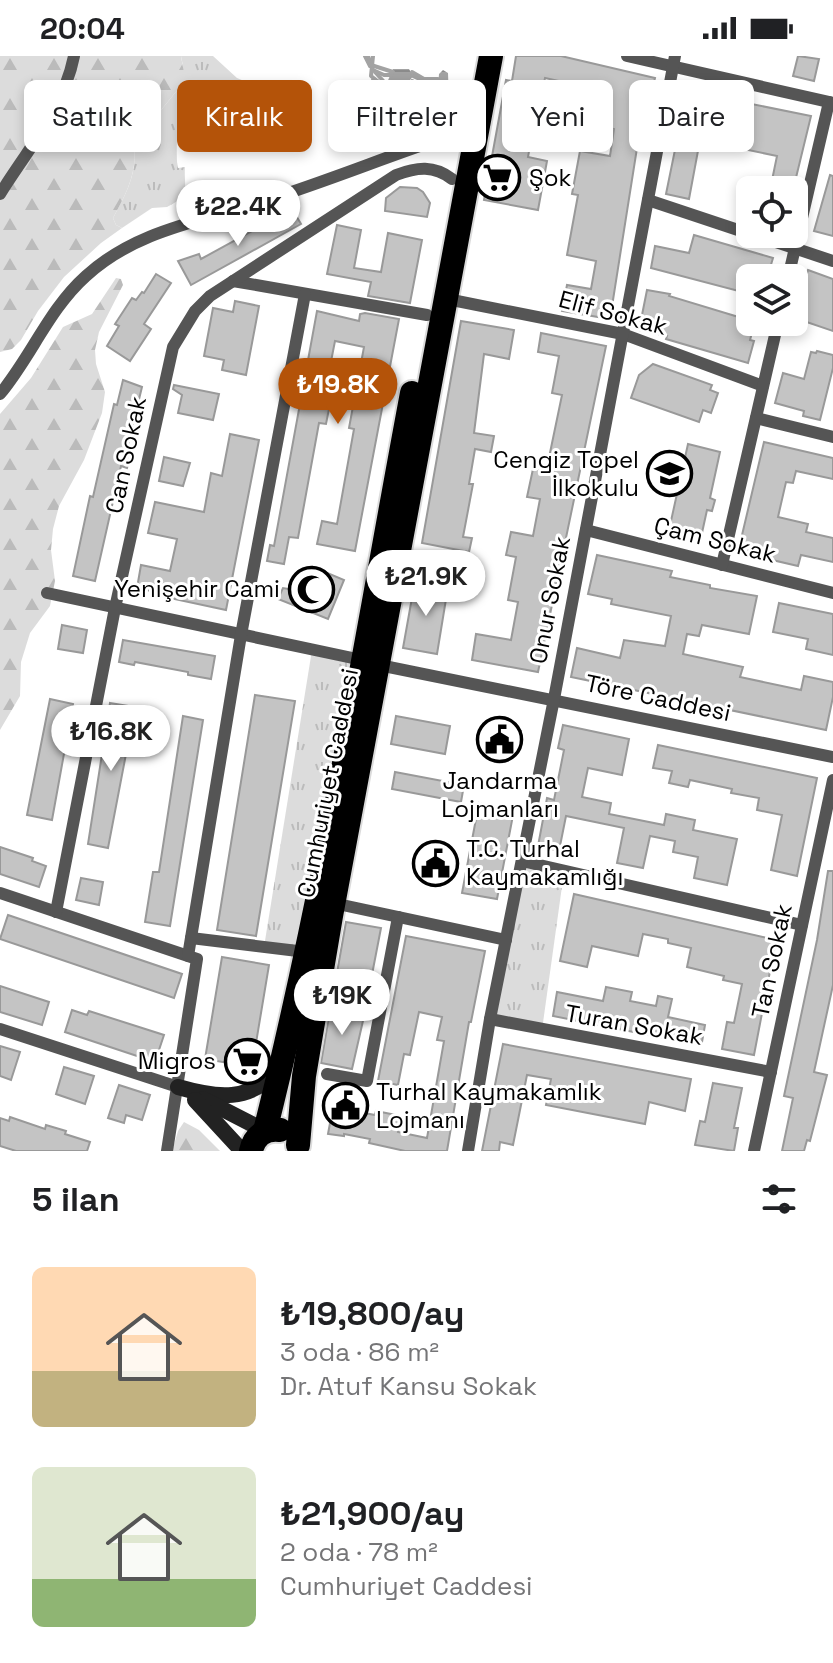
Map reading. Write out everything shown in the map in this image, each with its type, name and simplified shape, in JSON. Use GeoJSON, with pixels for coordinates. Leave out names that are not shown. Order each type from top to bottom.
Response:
{"type":"FeatureCollection","features":[{"type":"Feature","properties":{"kind":"highway","name":"Cumhuriyet Caddesi"},"geometry":{"type":"LineString","coordinates":[[473,80],[475,56]]}},
{"type":"Feature","properties":{"kind":"highway","name":"Cumhuriyet Caddesi"},"geometry":{"type":"LineString","coordinates":[[484,80],[491,56]]}},
{"type":"Feature","properties":{"kind":"highway","name":"Cumhuriyet Caddesi"},"geometry":{"type":"LineString","coordinates":[[298,1148],[310,1035],[427,315],[465,152]]}},
{"type":"Feature","properties":{"kind":"highway","name":"Cumhuriyet Caddesi"},"geometry":{"type":"LineString","coordinates":[[265,1131],[371,662],[447,299],[460,179]]}},
{"type":"Feature","properties":{"kind":"highway","name":"Cumhuriyet Caddesi"},"geometry":{"type":"LineString","coordinates":[[251,1151],[255,1139],[265,1131],[283,1130],[290,1134],[298,1148]]}},
{"type":"Feature","properties":{"kind":"street"},"geometry":{"type":"LineString","coordinates":[[0,194],[51,114],[74,56]]}},
{"type":"Feature","properties":{"kind":"street"},"geometry":{"type":"LineString","coordinates":[[627,56],[674,61],[831,103],[808,196]]}},
{"type":"Feature","properties":{"kind":"street","name":"Onur Sokak"},"geometry":{"type":"LineString","coordinates":[[468,1151],[490,1019],[554,699],[674,61]]}},
{"type":"Feature","properties":{"kind":"street"},"geometry":{"type":"LineString","coordinates":[[0,394],[71,290],[87,274],[125,247],[151,235],[292,192],[398,152]]}},
{"type":"Feature","properties":{"kind":"street"},"geometry":{"type":"LineString","coordinates":[[415,152],[418,169],[437,169],[460,179]]}},
{"type":"Feature","properties":{"kind":"street","name":"Can Sokak"},"geometry":{"type":"LineString","coordinates":[[56,912],[115,608],[173,347],[195,311],[210,296],[375,187],[396,175],[418,169]]}},
{"type":"Feature","properties":{"kind":"street"},"geometry":{"type":"LineString","coordinates":[[648,200],[736,229]]}},
{"type":"Feature","properties":{"kind":"street"},"geometry":{"type":"LineString","coordinates":[[791,264],[795,248],[833,261]]}},
{"type":"Feature","properties":{"kind":"street"},"geometry":{"type":"LineString","coordinates":[[233,281],[427,315]]}},
{"type":"Feature","properties":{"kind":"street"},"geometry":{"type":"LineString","coordinates":[[167,1151],[193,958],[191,938],[241,635],[305,294]]}},
{"type":"Feature","properties":{"kind":"street","name":"Elif Sokak"},"geometry":{"type":"LineString","coordinates":[[447,299],[623,334],[763,386]]}},
{"type":"Feature","properties":{"kind":"street"},"geometry":{"type":"LineString","coordinates":[[722,565],[775,336]]}},
{"type":"Feature","properties":{"kind":"street"},"geometry":{"type":"LineString","coordinates":[[756,418],[833,437]]}},
{"type":"Feature","properties":{"kind":"street","name":"Çam Sokak"},"geometry":{"type":"LineString","coordinates":[[586,530],[833,593]]}},
{"type":"Feature","properties":{"kind":"street","name":"Töre Caddesi"},"geometry":{"type":"LineString","coordinates":[[47,593],[833,757]]}},
{"type":"Feature","properties":{"kind":"street","name":"Tan Sokak"},"geometry":{"type":"LineString","coordinates":[[754,1151],[833,780]]}},
{"type":"Feature","properties":{"kind":"street"},"geometry":{"type":"LineString","coordinates":[[522,861],[802,925]]}},
{"type":"Feature","properties":{"kind":"street"},"geometry":{"type":"LineString","coordinates":[[0,893],[193,958]]}},
{"type":"Feature","properties":{"kind":"street"},"geometry":{"type":"LineString","coordinates":[[333,903],[506,940]]}},
{"type":"Feature","properties":{"kind":"street"},"geometry":{"type":"LineString","coordinates":[[327,1074],[367,1081],[398,917]]}},
{"type":"Feature","properties":{"kind":"street"},"geometry":{"type":"LineString","coordinates":[[191,938],[306,952]]}},
{"type":"Feature","properties":{"kind":"street","name":"Turan Sokak"},"geometry":{"type":"LineString","coordinates":[[490,1019],[771,1072]]}},
{"type":"Feature","properties":{"kind":"street"},"geometry":{"type":"LineString","coordinates":[[0,1029],[218,1097],[239,1095],[260,1086],[282,1064]]}},
{"type":"Feature","properties":{"kind":"street"},"geometry":{"type":"LineString","coordinates":[[178,1087],[265,1131]]}},
{"type":"Feature","properties":{"kind":"street"},"geometry":{"type":"LineString","coordinates":[[178,1087],[209,1113],[242,1151]]}},
{"type":"Feature","properties":{"kind":"green space"},"geometry":{"type":"Polygon","coordinates":[[[0,56],[181,56],[184,73],[182,80],[177,80],[177,90],[161,109],[161,80],[24,80],[24,152],[134,152],[135,156],[132,177],[113,218],[116,225],[122,228],[64,277],[21,340],[12,349],[0,352],[0,56]]]}},
{"type":"Feature","properties":{"kind":"green space"},"geometry":{"type":"Polygon","coordinates":[[[181,56],[213,56],[242,80],[180,80],[181,56]]]}},
{"type":"Feature","properties":{"kind":"green space"},"geometry":{"type":"Polygon","coordinates":[[[177,90],[177,165],[178,168],[185,167],[183,198],[167,207],[152,208],[122,228],[116,225],[113,218],[132,177],[134,152],[161,152],[162,109],[177,90]]]}},
{"type":"Feature","properties":{"kind":"green space"},"geometry":{"type":"Polygon","coordinates":[[[116,278],[121,279],[123,285],[99,332],[95,350],[105,392],[102,413],[84,460],[59,506],[51,550],[55,581],[50,606],[30,633],[21,662],[20,696],[0,730],[0,414],[31,378],[63,327],[92,314],[116,278]]]}},
{"type":"Feature","properties":{"kind":"green space"},"geometry":{"type":"Polygon","coordinates":[[[312,650],[352,658],[297,951],[264,947],[312,650]]]}},
{"type":"Feature","properties":{"kind":"green space"},"geometry":{"type":"Polygon","coordinates":[[[522,861],[564,872],[542,1030],[490,1019],[522,861]]]}},
{"type":"Feature","properties":{"kind":"green space"},"geometry":{"type":"Polygon","coordinates":[[[184,1122],[199,1130],[220,1151],[172,1151],[184,1122]]]}},
{"type":"Feature","properties":{"kind":"shaded area"},"geometry":{"type":"Polygon","coordinates":[[[393,69],[409,69],[413,76],[410,80],[388,80],[393,69]]]}},
{"type":"Feature","properties":{"kind":"shaded area"},"geometry":{"type":"Polygon","coordinates":[[[443,70],[448,73],[448,80],[439,80],[443,70]]]}},
{"type":"Feature","properties":{"kind":"building"},"geometry":{"type":"Polygon","coordinates":[[[516,56],[561,56],[655,78],[629,80],[629,152],[636,152],[610,319],[562,311],[567,285],[591,289],[596,261],[567,255],[578,195],[572,194],[580,152],[610,156],[613,152],[613,80],[512,80],[516,56]]]}},
{"type":"Feature","properties":{"kind":"building"},"geometry":{"type":"Polygon","coordinates":[[[798,56],[819,59],[814,81],[793,76],[798,56]]]}},
{"type":"Feature","properties":{"kind":"building"},"geometry":{"type":"Polygon","coordinates":[[[502,102],[502,152],[529,152],[528,157],[547,161],[538,210],[484,200],[502,102]]]}},
{"type":"Feature","properties":{"kind":"building"},"geometry":{"type":"Polygon","coordinates":[[[754,105],[811,116],[796,176],[773,176],[777,156],[754,151],[754,105]]]}},
{"type":"Feature","properties":{"kind":"building"},"geometry":{"type":"Polygon","coordinates":[[[675,152],[698,152],[689,199],[666,194],[675,152]]]}},
{"type":"Feature","properties":{"kind":"building"},"geometry":{"type":"Polygon","coordinates":[[[830,175],[833,176],[833,236],[814,231],[830,175]]]}},
{"type":"Feature","properties":{"kind":"building"},"geometry":{"type":"Polygon","coordinates":[[[400,187],[417,188],[423,192],[430,203],[427,217],[385,211],[386,198],[400,187]]]}},
{"type":"Feature","properties":{"kind":"building"},"geometry":{"type":"Polygon","coordinates":[[[292,209],[301,224],[191,285],[178,261],[199,254],[201,259],[292,209]]]}},
{"type":"Feature","properties":{"kind":"building"},"geometry":{"type":"Polygon","coordinates":[[[337,225],[361,230],[354,268],[381,272],[388,233],[422,240],[410,303],[368,296],[371,282],[327,274],[337,225]]]}},
{"type":"Feature","properties":{"kind":"building"},"geometry":{"type":"Polygon","coordinates":[[[694,235],[773,258],[771,264],[736,264],[736,290],[651,268],[655,246],[689,253],[694,235]]]}},
{"type":"Feature","properties":{"kind":"building"},"geometry":{"type":"Polygon","coordinates":[[[808,270],[833,279],[833,331],[808,322],[808,270]]]}},
{"type":"Feature","properties":{"kind":"building"},"geometry":{"type":"Polygon","coordinates":[[[156,274],[171,283],[144,324],[151,329],[130,361],[107,346],[119,326],[115,324],[132,298],[136,300],[144,293],[156,274]]]}},
{"type":"Feature","properties":{"kind":"building"},"geometry":{"type":"Polygon","coordinates":[[[647,290],[670,294],[736,316],[736,336],[751,336],[750,340],[754,341],[748,363],[639,330],[647,290]]]}},
{"type":"Feature","properties":{"kind":"building"},"geometry":{"type":"Polygon","coordinates":[[[235,301],[259,306],[246,375],[222,370],[224,360],[204,356],[213,308],[233,312],[235,301]]]}},
{"type":"Feature","properties":{"kind":"building"},"geometry":{"type":"Polygon","coordinates":[[[317,311],[359,321],[360,314],[365,313],[399,319],[355,551],[317,544],[322,521],[337,524],[354,429],[349,428],[364,347],[335,341],[324,397],[331,399],[326,424],[319,423],[298,538],[289,537],[284,564],[267,561],[270,545],[274,546],[317,311]]]}},
{"type":"Feature","properties":{"kind":"building"},"geometry":{"type":"Polygon","coordinates":[[[461,321],[514,330],[509,359],[484,354],[474,433],[494,436],[491,452],[475,449],[469,484],[473,484],[463,537],[472,538],[469,552],[422,543],[461,321]]]}},
{"type":"Feature","properties":{"kind":"building"},"geometry":{"type":"Polygon","coordinates":[[[541,333],[606,346],[538,672],[472,660],[476,634],[511,640],[518,602],[508,600],[516,557],[506,555],[511,532],[533,536],[540,499],[527,497],[533,469],[546,472],[562,395],[552,393],[559,356],[538,352],[541,333]]]}},
{"type":"Feature","properties":{"kind":"building"},"geometry":{"type":"Polygon","coordinates":[[[811,352],[833,355],[833,368],[820,420],[803,416],[804,411],[775,403],[783,373],[804,379],[811,352]]]}},
{"type":"Feature","properties":{"kind":"building"},"geometry":{"type":"Polygon","coordinates":[[[653,364],[712,385],[710,390],[718,393],[711,413],[703,410],[699,422],[631,398],[639,375],[653,364]]]}},
{"type":"Feature","properties":{"kind":"building"},"geometry":{"type":"Polygon","coordinates":[[[123,380],[142,387],[127,449],[132,450],[127,468],[121,466],[95,581],[73,576],[90,496],[93,497],[114,404],[117,405],[123,380]]]}},
{"type":"Feature","properties":{"kind":"building"},"geometry":{"type":"Polygon","coordinates":[[[174,385],[219,394],[213,420],[178,413],[182,395],[173,389],[174,385]]]}},
{"type":"Feature","properties":{"kind":"building"},"geometry":{"type":"Polygon","coordinates":[[[230,434],[259,440],[226,610],[137,588],[141,565],[170,571],[177,539],[148,533],[155,502],[204,512],[211,473],[222,476],[230,434]]]}},
{"type":"Feature","properties":{"kind":"building"},"geometry":{"type":"Polygon","coordinates":[[[764,442],[833,458],[833,479],[796,471],[793,483],[786,482],[778,517],[808,524],[806,532],[833,538],[833,562],[801,555],[798,566],[738,552],[764,442]]]}},
{"type":"Feature","properties":{"kind":"building"},"geometry":{"type":"Polygon","coordinates":[[[688,444],[720,452],[710,498],[715,500],[712,511],[707,510],[700,542],[682,538],[669,530],[688,444]]]}},
{"type":"Feature","properties":{"kind":"building"},"geometry":{"type":"Polygon","coordinates":[[[164,457],[190,463],[183,486],[159,481],[164,457]]]}},
{"type":"Feature","properties":{"kind":"building"},"geometry":{"type":"Polygon","coordinates":[[[597,555],[672,571],[670,577],[710,585],[710,588],[757,596],[749,634],[702,625],[699,636],[687,634],[683,654],[743,667],[740,677],[801,690],[804,676],[833,682],[826,730],[571,677],[577,648],[620,658],[624,640],[665,646],[671,616],[611,604],[612,599],[588,594],[597,555]]]}},
{"type":"Feature","properties":{"kind":"building","name":"Yenişehir Cami"},"geometry":{"type":"Polygon","coordinates":[[[313,567],[344,580],[328,619],[278,599],[283,588],[308,592],[313,567]]]}},
{"type":"Feature","properties":{"kind":"building"},"geometry":{"type":"Polygon","coordinates":[[[415,581],[448,587],[437,654],[403,648],[415,581]]]}},
{"type":"Feature","properties":{"kind":"building"},"geometry":{"type":"Polygon","coordinates":[[[779,603],[833,614],[833,655],[806,649],[808,639],[773,632],[779,603]]]}},
{"type":"Feature","properties":{"kind":"building"},"geometry":{"type":"Polygon","coordinates":[[[62,625],[87,630],[83,653],[58,649],[62,625]]]}},
{"type":"Feature","properties":{"kind":"building"},"geometry":{"type":"Polygon","coordinates":[[[123,640],[215,656],[211,679],[135,662],[134,665],[119,662],[123,640]]]}},
{"type":"Feature","properties":{"kind":"building"},"geometry":{"type":"Polygon","coordinates":[[[255,695],[295,701],[256,936],[217,930],[255,695]]]}},
{"type":"Feature","properties":{"kind":"building"},"geometry":{"type":"Polygon","coordinates":[[[50,699],[73,704],[52,820],[27,815],[50,699]]]}},
{"type":"Feature","properties":{"kind":"building"},"geometry":{"type":"Polygon","coordinates":[[[110,703],[135,707],[108,848],[88,844],[110,703]]]}},
{"type":"Feature","properties":{"kind":"building"},"geometry":{"type":"Polygon","coordinates":[[[183,716],[203,720],[170,926],[145,922],[153,872],[159,872],[183,716]]]}},
{"type":"Feature","properties":{"kind":"building"},"geometry":{"type":"Polygon","coordinates":[[[396,716],[450,726],[445,754],[391,744],[396,716]]]}},
{"type":"Feature","properties":{"kind":"building","name":"Jandarma Lojmanları"},"geometry":{"type":"Polygon","coordinates":[[[483,724],[521,731],[517,753],[479,746],[483,724]]]}},
{"type":"Feature","properties":{"kind":"building"},"geometry":{"type":"Polygon","coordinates":[[[563,725],[629,739],[622,775],[588,768],[582,797],[611,803],[609,814],[664,825],[666,814],[695,820],[693,830],[737,839],[727,885],[694,878],[698,857],[673,852],[675,841],[650,836],[643,868],[617,863],[624,828],[566,816],[559,851],[538,846],[547,798],[554,800],[564,750],[558,748],[563,725]]]}},
{"type":"Feature","properties":{"kind":"building"},"geometry":{"type":"Polygon","coordinates":[[[658,745],[817,778],[797,876],[771,870],[782,815],[757,810],[759,798],[731,793],[732,789],[690,780],[688,787],[669,783],[672,771],[653,768],[658,745]]]}},
{"type":"Feature","properties":{"kind":"building"},"geometry":{"type":"Polygon","coordinates":[[[395,772],[464,785],[461,802],[392,789],[395,772]]]}},
{"type":"Feature","properties":{"kind":"building","name":"T.C. Turhal Kaymakamlığı"},"geometry":{"type":"Polygon","coordinates":[[[479,803],[514,810],[497,899],[462,893],[479,803]]]}},
{"type":"Feature","properties":{"kind":"building"},"geometry":{"type":"Polygon","coordinates":[[[0,847],[33,858],[32,861],[46,866],[39,887],[0,874],[0,847]]]}},
{"type":"Feature","properties":{"kind":"building"},"geometry":{"type":"Polygon","coordinates":[[[828,871],[833,871],[833,985],[814,1072],[827,1075],[810,1141],[807,1140],[804,1151],[782,1151],[793,1098],[784,1096],[817,940],[828,871]]]}},
{"type":"Feature","properties":{"kind":"building"},"geometry":{"type":"Polygon","coordinates":[[[81,878],[103,882],[99,905],[76,900],[81,878]]]}},
{"type":"Feature","properties":{"kind":"building"},"geometry":{"type":"Polygon","coordinates":[[[574,894],[776,940],[754,1055],[722,1049],[727,1022],[734,1023],[742,984],[687,967],[691,948],[643,934],[638,956],[592,946],[587,967],[560,961],[574,894]]]}},
{"type":"Feature","properties":{"kind":"building"},"geometry":{"type":"Polygon","coordinates":[[[8,915],[182,974],[174,998],[0,939],[8,915]]]}},
{"type":"Feature","properties":{"kind":"building"},"geometry":{"type":"Polygon","coordinates":[[[346,922],[381,928],[369,990],[335,984],[346,922]]]}},
{"type":"Feature","properties":{"kind":"building"},"geometry":{"type":"Polygon","coordinates":[[[406,936],[485,951],[469,1022],[447,1151],[405,1151],[369,1143],[370,1139],[328,1134],[333,1107],[375,1115],[376,1111],[401,1116],[398,1132],[427,1138],[444,1041],[437,1040],[442,1017],[419,1012],[410,1055],[404,1054],[398,1085],[378,1081],[406,936]]]}},
{"type":"Feature","properties":{"kind":"building"},"geometry":{"type":"Polygon","coordinates":[[[222,957],[269,965],[252,1067],[205,1059],[222,957]]]}},
{"type":"Feature","properties":{"kind":"building"},"geometry":{"type":"Polygon","coordinates":[[[0,986],[49,1002],[42,1025],[0,1012],[0,986]]]}},
{"type":"Feature","properties":{"kind":"building"},"geometry":{"type":"Polygon","coordinates":[[[606,987],[632,992],[630,1001],[656,1006],[658,996],[672,999],[668,1017],[705,1025],[702,1042],[665,1035],[664,1038],[553,1016],[557,992],[603,1001],[606,987]]]}},
{"type":"Feature","properties":{"kind":"building"},"geometry":{"type":"Polygon","coordinates":[[[331,1005],[365,1012],[352,1069],[321,1063],[331,1005]]]}},
{"type":"Feature","properties":{"kind":"building"},"geometry":{"type":"Polygon","coordinates":[[[72,1010],[87,1015],[89,1011],[164,1035],[155,1062],[65,1032],[72,1010]]]}},
{"type":"Feature","properties":{"kind":"building"},"geometry":{"type":"Polygon","coordinates":[[[503,1044],[691,1079],[685,1111],[649,1102],[645,1124],[546,1105],[551,1079],[527,1075],[513,1145],[500,1142],[499,1151],[482,1151],[503,1044]]]}},
{"type":"Feature","properties":{"kind":"building"},"geometry":{"type":"Polygon","coordinates":[[[0,1046],[20,1052],[11,1080],[0,1076],[0,1046]]]}},
{"type":"Feature","properties":{"kind":"building"},"geometry":{"type":"Polygon","coordinates":[[[64,1067],[94,1076],[85,1104],[56,1094],[64,1067]]]}},
{"type":"Feature","properties":{"kind":"building"},"geometry":{"type":"Polygon","coordinates":[[[713,1083],[742,1088],[734,1128],[738,1128],[734,1151],[695,1145],[700,1121],[705,1122],[713,1083]]]}},
{"type":"Feature","properties":{"kind":"building"},"geometry":{"type":"Polygon","coordinates":[[[119,1085],[150,1095],[142,1120],[126,1115],[124,1123],[108,1118],[119,1085]]]}},
{"type":"Feature","properties":{"kind":"building"},"geometry":{"type":"Polygon","coordinates":[[[10,1117],[45,1129],[46,1125],[66,1131],[65,1134],[90,1142],[87,1151],[16,1151],[0,1146],[0,1118],[9,1121],[10,1117]]]}},
{"type":"Feature","properties":{"kind":"waterway"},"geometry":{"type":"LineString","coordinates":[[365,56],[370,66]]}},
{"type":"Feature","properties":{"kind":"waterway"},"geometry":{"type":"LineString","coordinates":[[368,56],[373,70],[392,75]]}},
{"type":"Feature","properties":{"kind":"waterway"},"geometry":{"type":"LineString","coordinates":[[373,56],[371,76],[376,80]]}},
{"type":"Feature","properties":{"kind":"waterway"},"geometry":{"type":"LineString","coordinates":[[371,65],[393,72]]}},
{"type":"Feature","properties":{"kind":"waterway"},"geometry":{"type":"LineString","coordinates":[[375,72],[382,80]]}},
{"type":"Feature","properties":{"kind":"waterway"},"geometry":{"type":"LineString","coordinates":[[412,72],[424,79],[438,79]]}},
{"type":"Feature","properties":{"kind":"waterway"},"geometry":{"type":"LineString","coordinates":[[413,76],[422,80]]}},
{"type":"Feature","properties":{"kind":"place","name":"Şok"},"geometry":{"type":"Point","coordinates":[498,178]}},
{"type":"Feature","properties":{"kind":"place","name":"Cengiz Topel İlkokulu"},"geometry":{"type":"Point","coordinates":[670,474]}},
{"type":"Feature","properties":{"kind":"place","name":"Yenişehir Cami"},"geometry":{"type":"Point","coordinates":[311,589]}},
{"type":"Feature","properties":{"kind":"place","name":"Jandarma Lojmanları"},"geometry":{"type":"Point","coordinates":[500,739]}},
{"type":"Feature","properties":{"kind":"place","name":"T.C. Turhal Kaymakamlığı"},"geometry":{"type":"Point","coordinates":[435,863]}},
{"type":"Feature","properties":{"kind":"place","name":"Migros"},"geometry":{"type":"Point","coordinates":[247,1061]}},
{"type":"Feature","properties":{"kind":"place","name":"Turhal Kaymakamlık Lojmanı"},"geometry":{"type":"Point","coordinates":[345,1106]}}]}
